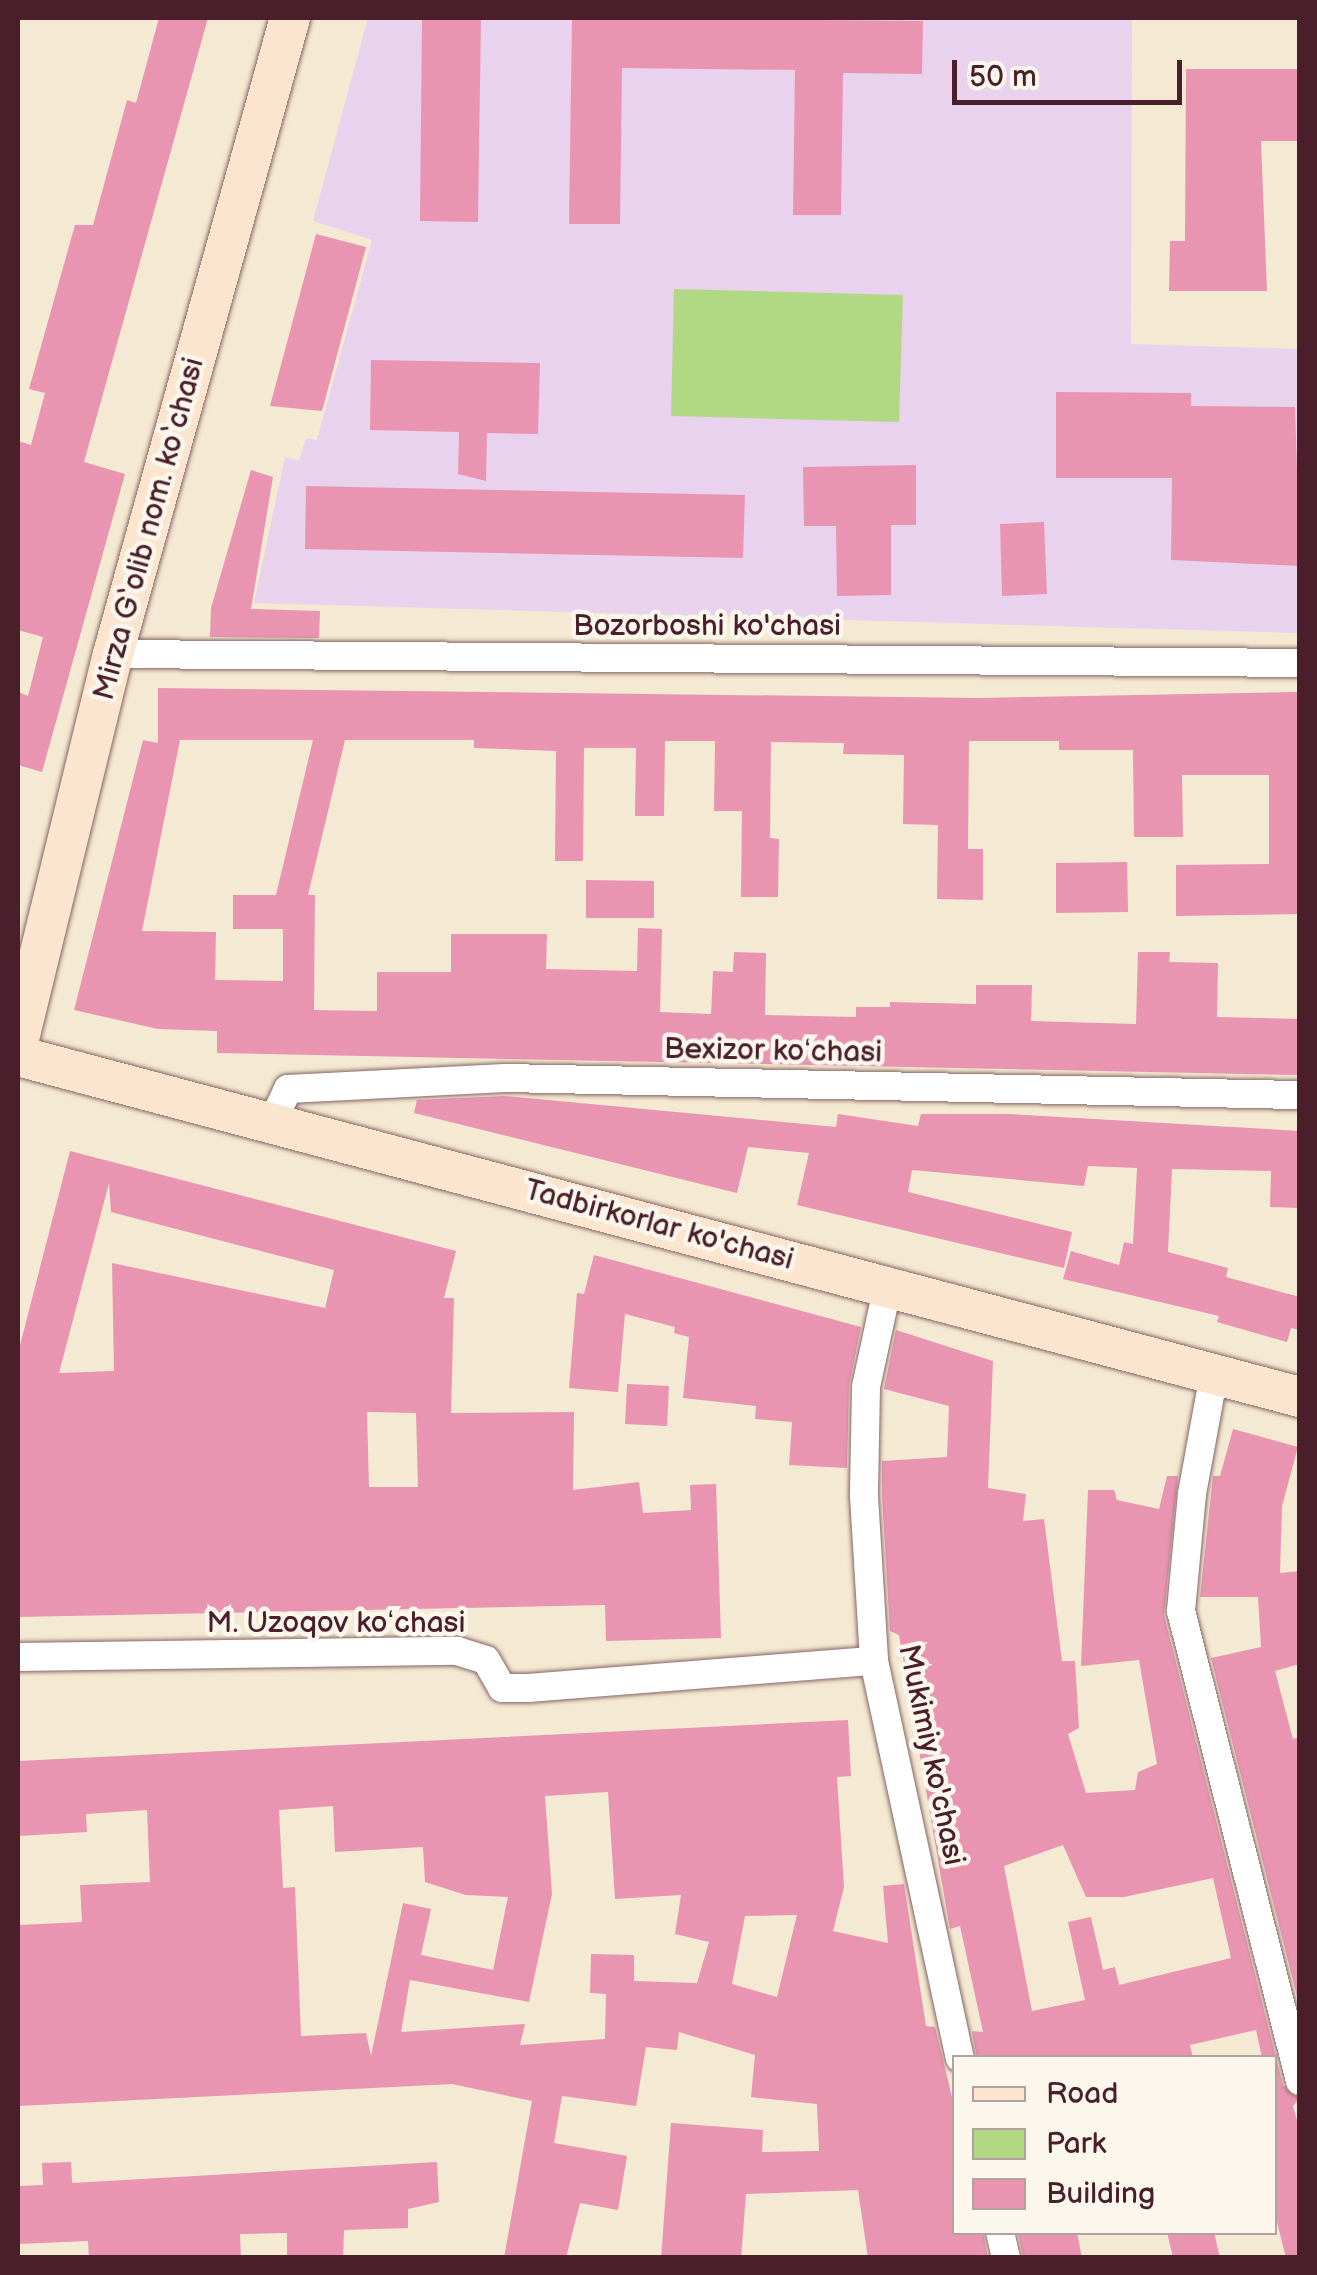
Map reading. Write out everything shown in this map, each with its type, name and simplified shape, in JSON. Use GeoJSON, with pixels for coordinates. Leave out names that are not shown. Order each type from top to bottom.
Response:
{"type":"FeatureCollection","features":[{"type":"Feature","properties":{"kind":"main road","name":"Mirza G‘olib nom. ko‘chasi"},"geometry":{"type":"LineString","coordinates":[[18,1043],[113,654],[290,18]]}},
{"type":"Feature","properties":{"kind":"main road","name":"Tadbirkorlar ko'chasi"},"geometry":{"type":"LineString","coordinates":[[18,1056],[270,1127],[888,1285],[1300,1397]]}},
{"type":"Feature","properties":{"kind":"street","name":"Bozorboshi ko'chasi"},"geometry":{"type":"LineString","coordinates":[[113,654],[1300,663]]}},
{"type":"Feature","properties":{"kind":"street","name":"Bexizor koʻchasi"},"geometry":{"type":"LineString","coordinates":[[270,1127],[288,1089],[505,1078],[1300,1094]]}},
{"type":"Feature","properties":{"kind":"street","name":"Mukimiy ko'chasi"},"geometry":{"type":"LineString","coordinates":[[888,1285],[866,1387],[864,1496],[874,1662],[959,2055]]}},
{"type":"Feature","properties":{"kind":"street"},"geometry":{"type":"LineString","coordinates":[[1214,1374],[1192,1494],[1181,1611],[1300,2081]]}},
{"type":"Feature","properties":{"kind":"street","name":"M. Uzoqov koʻchasi"},"geometry":{"type":"LineString","coordinates":[[18,1657],[457,1650],[476,1652],[502,1688],[874,1662]]}},
{"type":"Feature","properties":{"kind":"shaded area"},"geometry":{"type":"Polygon","coordinates":[[[368,18],[1132,18],[1131,344],[1299,349],[1299,633],[254,603],[285,457],[299,461],[306,438],[317,440],[372,240],[313,221],[368,18]]]}},
{"type":"Feature","properties":{"kind":"green space"},"geometry":{"type":"Polygon","coordinates":[[[674,289],[903,295],[899,422],[671,416],[674,289]]]}},
{"type":"Feature","properties":{"kind":"building"},"geometry":{"type":"Polygon","coordinates":[[[159,18],[208,18],[84,462],[125,474],[42,772],[18,765],[18,692],[28,696],[43,637],[18,630],[18,441],[31,445],[45,393],[29,389],[75,225],[93,225],[127,100],[136,103],[159,18]]]}},
{"type":"Feature","properties":{"kind":"building"},"geometry":{"type":"Polygon","coordinates":[[[422,18],[481,18],[478,222],[420,221],[422,18]]]}},
{"type":"Feature","properties":{"kind":"building"},"geometry":{"type":"Polygon","coordinates":[[[572,18],[923,21],[922,74],[843,73],[841,215],[793,215],[795,70],[622,68],[620,224],[569,224],[572,18]]]}},
{"type":"Feature","properties":{"kind":"building"},"geometry":{"type":"Polygon","coordinates":[[[1186,69],[1300,69],[1300,141],[1261,141],[1267,291],[1169,291],[1170,241],[1185,241],[1186,69]]]}},
{"type":"Feature","properties":{"kind":"building"},"geometry":{"type":"Polygon","coordinates":[[[316,234],[366,247],[322,411],[270,406],[316,234]]]}},
{"type":"Feature","properties":{"kind":"building"},"geometry":{"type":"Polygon","coordinates":[[[371,360],[540,363],[538,434],[487,433],[486,481],[458,474],[459,432],[370,430],[371,360]]]}},
{"type":"Feature","properties":{"kind":"building"},"geometry":{"type":"Polygon","coordinates":[[[1056,392],[1191,393],[1191,406],[1295,407],[1300,566],[1171,560],[1172,478],[1056,478],[1056,392]]]}},
{"type":"Feature","properties":{"kind":"building"},"geometry":{"type":"Polygon","coordinates":[[[916,465],[916,525],[891,525],[891,595],[837,596],[836,526],[804,526],[803,467],[916,465]]]}},
{"type":"Feature","properties":{"kind":"building"},"geometry":{"type":"Polygon","coordinates":[[[251,470],[273,477],[251,609],[320,611],[319,638],[210,637],[211,608],[251,470]]]}},
{"type":"Feature","properties":{"kind":"building"},"geometry":{"type":"Polygon","coordinates":[[[306,486],[745,495],[743,558],[305,549],[306,486]]]}},
{"type":"Feature","properties":{"kind":"building"},"geometry":{"type":"Polygon","coordinates":[[[1044,522],[1047,594],[1002,596],[1000,524],[1044,522]]]}},
{"type":"Feature","properties":{"kind":"building"},"geometry":{"type":"Polygon","coordinates":[[[158,688],[977,698],[1299,692],[1299,914],[1176,916],[1176,865],[1269,864],[1269,775],[1182,775],[1183,837],[1134,837],[1133,750],[1059,750],[1059,741],[969,741],[968,849],[983,849],[983,900],[937,899],[938,825],[903,824],[904,755],[843,754],[844,743],[771,742],[770,838],[779,839],[778,897],[741,897],[742,811],[714,811],[715,741],[665,741],[664,816],[635,816],[636,748],[584,748],[583,861],[555,861],[556,751],[474,748],[474,740],[345,740],[308,895],[315,895],[314,1010],[377,1011],[377,972],[451,972],[451,934],[547,934],[546,969],[637,971],[638,928],[662,929],[660,1012],[711,1014],[713,971],[733,972],[734,952],[766,953],[765,1015],[856,1017],[856,1007],[890,1007],[890,1002],[976,1004],[976,985],[1032,985],[1031,1021],[1136,1024],[1138,952],[1170,952],[1169,962],[1218,963],[1217,1017],[1300,1019],[1300,1075],[217,1053],[217,1031],[158,1029],[74,1010],[143,740],[158,743],[158,688]],[[180,740],[142,931],[216,932],[215,980],[283,981],[283,929],[233,929],[233,895],[276,895],[313,740],[180,740]]]}},
{"type":"Feature","properties":{"kind":"building"},"geometry":{"type":"Polygon","coordinates":[[[1127,862],[1128,912],[1056,913],[1056,863],[1127,862]]]}},
{"type":"Feature","properties":{"kind":"building"},"geometry":{"type":"Polygon","coordinates":[[[586,880],[654,881],[654,918],[586,918],[586,880]]]}},
{"type":"Feature","properties":{"kind":"building"},"geometry":{"type":"Polygon","coordinates":[[[505,1096],[836,1127],[838,1114],[918,1126],[921,1114],[1008,1114],[1300,1131],[1300,1208],[1270,1207],[1271,1171],[1172,1169],[1168,1252],[1228,1268],[1226,1277],[1300,1297],[1300,1330],[1291,1328],[1287,1342],[1217,1322],[1219,1316],[1063,1279],[1071,1251],[1119,1265],[1124,1242],[1133,1244],[1137,1168],[1088,1166],[1084,1186],[912,1170],[908,1192],[1072,1232],[1064,1268],[797,1205],[809,1153],[748,1147],[737,1193],[414,1113],[417,1100],[505,1096]]]}},
{"type":"Feature","properties":{"kind":"building"},"geometry":{"type":"Polygon","coordinates":[[[70,1151],[456,1251],[444,1298],[454,1298],[451,1413],[574,1412],[573,1490],[639,1482],[643,1513],[691,1510],[690,1485],[716,1484],[721,1638],[606,1641],[605,1605],[18,1617],[18,1353],[70,1151]],[[109,1183],[59,1373],[114,1371],[112,1263],[325,1308],[334,1270],[111,1212],[109,1183]],[[367,1412],[369,1487],[418,1487],[416,1413],[367,1412]]]}},
{"type":"Feature","properties":{"kind":"building"},"geometry":{"type":"Polygon","coordinates":[[[594,1255],[861,1327],[849,1386],[847,1468],[789,1465],[792,1422],[755,1419],[756,1406],[683,1398],[689,1337],[674,1333],[675,1327],[625,1314],[618,1392],[569,1388],[577,1293],[584,1294],[594,1255]]]}},
{"type":"Feature","properties":{"kind":"building"},"geometry":{"type":"Polygon","coordinates":[[[896,1330],[993,1361],[988,1488],[1026,1494],[1023,1521],[1044,1519],[1062,1661],[1075,1661],[1079,1728],[1068,1734],[1086,1793],[1135,1790],[1138,1772],[1157,1764],[1139,1660],[1081,1666],[1088,1490],[1114,1490],[1117,1500],[1159,1509],[1167,1476],[1178,1476],[1164,1615],[1275,2055],[1261,2055],[1256,2030],[1190,2045],[1192,2055],[976,2055],[972,2031],[983,2032],[960,1926],[950,1929],[899,1635],[890,1631],[882,1496],[882,1461],[947,1457],[949,1406],[884,1389],[896,1330]],[[1063,1845],[1004,1866],[1032,2011],[1085,2000],[1068,1922],[1091,1917],[1103,1970],[1115,1967],[1119,1985],[1231,1958],[1213,1878],[1124,1897],[1086,1897],[1063,1845]]]}},
{"type":"Feature","properties":{"kind":"building"},"geometry":{"type":"Polygon","coordinates":[[[627,1384],[669,1386],[667,1426],[625,1424],[627,1384]]]}},
{"type":"Feature","properties":{"kind":"building"},"geometry":{"type":"Polygon","coordinates":[[[1233,1429],[1298,1447],[1282,1506],[1280,1573],[1300,1571],[1300,1664],[1275,1671],[1293,1739],[1300,1737],[1300,2008],[1211,1658],[1261,1647],[1258,1597],[1200,1597],[1213,1476],[1220,1476],[1233,1429]]]}},
{"type":"Feature","properties":{"kind":"building"},"geometry":{"type":"Polygon","coordinates":[[[848,1720],[851,1776],[837,1777],[844,1887],[833,1931],[888,1943],[883,1886],[904,1884],[926,2026],[935,2027],[952,2097],[952,2235],[984,2235],[988,2258],[868,2258],[858,2190],[746,2194],[741,2258],[661,2258],[671,2123],[763,2130],[762,2152],[819,2151],[817,2104],[751,2097],[755,2055],[679,2032],[677,2050],[646,2047],[636,2106],[562,2096],[554,2143],[627,2156],[618,2210],[580,2203],[566,2258],[504,2258],[532,2101],[452,2084],[18,2106],[18,1925],[82,1922],[80,1885],[150,1882],[147,1810],[86,1814],[87,1832],[18,1836],[18,1761],[848,1720]],[[608,1792],[545,1796],[552,1894],[529,2002],[410,1980],[401,2032],[525,2024],[520,2045],[605,2039],[606,1994],[590,1993],[591,1954],[634,1955],[634,1981],[697,1983],[709,1942],[675,1934],[681,1895],[615,1899],[608,1792]],[[333,1806],[279,1810],[283,1888],[295,1887],[301,2036],[366,2033],[371,2056],[403,1903],[431,1909],[421,1955],[493,1970],[508,1897],[466,1895],[425,1882],[423,1847],[335,1852],[333,1806]],[[797,1915],[745,1916],[732,1984],[777,1997],[797,1915]]]}},
{"type":"Feature","properties":{"kind":"building"},"geometry":{"type":"Polygon","coordinates":[[[1277,2061],[1283,2085],[1300,2098],[1293,2106],[1300,2131],[1300,2258],[1286,2258],[1277,2222],[1277,2061]]]}},
{"type":"Feature","properties":{"kind":"building"},"geometry":{"type":"Polygon","coordinates":[[[71,2162],[72,2183],[437,2162],[439,2202],[408,2209],[408,2228],[344,2230],[343,2258],[287,2258],[287,2233],[240,2234],[241,2258],[89,2258],[88,2241],[18,2244],[18,2186],[43,2185],[42,2163],[71,2162]]]}},
{"type":"Feature","properties":{"kind":"building"},"geometry":{"type":"Polygon","coordinates":[[[1019,2235],[1078,2235],[1082,2258],[1023,2258],[1019,2235]]]}},
{"type":"Feature","properties":{"kind":"building"},"geometry":{"type":"Polygon","coordinates":[[[1168,2235],[1215,2235],[1220,2258],[1173,2258],[1168,2235]]]}}]}
